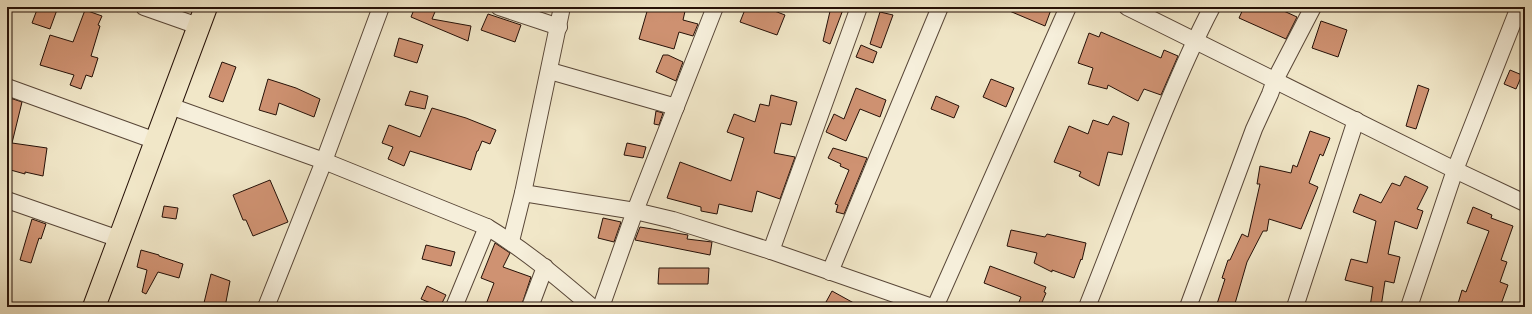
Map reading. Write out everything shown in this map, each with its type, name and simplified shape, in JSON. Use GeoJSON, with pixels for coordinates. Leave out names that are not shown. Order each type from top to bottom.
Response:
{"type":"FeatureCollection","features":[{"type":"Feature","properties":{"kind":"main road"},"geometry":{"type":"LineString","coordinates":[[94,307],[170,106],[202,16]]}},
{"type":"Feature","properties":{"kind":"street"},"geometry":{"type":"LineString","coordinates":[[144,7],[202,16]]}},
{"type":"Feature","properties":{"kind":"street"},"geometry":{"type":"LineString","coordinates":[[266,307],[324,161],[381,7]]}},
{"type":"Feature","properties":{"kind":"street"},"geometry":{"type":"LineString","coordinates":[[499,7],[559,27]]}},
{"type":"Feature","properties":{"kind":"street"},"geometry":{"type":"LineString","coordinates":[[511,242],[524,193],[562,7]]}},
{"type":"Feature","properties":{"kind":"street"},"geometry":{"type":"LineString","coordinates":[[601,307],[635,212],[714,7]]}},
{"type":"Feature","properties":{"kind":"street"},"geometry":{"type":"LineString","coordinates":[[771,251],[859,7]]}},
{"type":"Feature","properties":{"kind":"street"},"geometry":{"type":"LineString","coordinates":[[830,272],[940,7]]}},
{"type":"Feature","properties":{"kind":"street"},"geometry":{"type":"LineString","coordinates":[[524,193],[673,220],[771,251],[934,307],[1068,7]]}},
{"type":"Feature","properties":{"kind":"street"},"geometry":{"type":"LineString","coordinates":[[1127,7],[1455,170],[1525,203]]}},
{"type":"Feature","properties":{"kind":"street"},"geometry":{"type":"LineString","coordinates":[[1087,307],[1126,205],[1194,40],[1212,7]]}},
{"type":"Feature","properties":{"kind":"street"},"geometry":{"type":"LineString","coordinates":[[1188,307],[1254,129],[1275,80],[1313,7]]}},
{"type":"Feature","properties":{"kind":"street"},"geometry":{"type":"LineString","coordinates":[[1409,307],[1455,170],[1518,7]]}},
{"type":"Feature","properties":{"kind":"street"},"geometry":{"type":"LineString","coordinates":[[550,71],[676,108]]}},
{"type":"Feature","properties":{"kind":"street"},"geometry":{"type":"LineString","coordinates":[[7,87],[156,141]]}},
{"type":"Feature","properties":{"kind":"street"},"geometry":{"type":"LineString","coordinates":[[170,106],[324,161],[487,227],[511,242],[545,267],[592,307]]}},
{"type":"Feature","properties":{"kind":"street"},"geometry":{"type":"LineString","coordinates":[[1295,307],[1356,120]]}},
{"type":"Feature","properties":{"kind":"street"},"geometry":{"type":"LineString","coordinates":[[7,200],[119,239]]}},
{"type":"Feature","properties":{"kind":"street"},"geometry":{"type":"LineString","coordinates":[[454,307],[487,227]]}},
{"type":"Feature","properties":{"kind":"street"},"geometry":{"type":"LineString","coordinates":[[530,307],[545,267]]}},
{"type":"Feature","properties":{"kind":"building"},"geometry":{"type":"Polygon","coordinates":[[[38,7],[58,7],[50,29],[32,23],[38,7]]]}},
{"type":"Feature","properties":{"kind":"building"},"geometry":{"type":"Polygon","coordinates":[[[415,7],[437,7],[432,19],[471,26],[468,41],[411,17],[415,7]]]}},
{"type":"Feature","properties":{"kind":"building"},"geometry":{"type":"Polygon","coordinates":[[[658,7],[686,7],[683,20],[698,24],[693,36],[679,32],[674,49],[639,39],[648,8],[657,10],[658,7]]]}},
{"type":"Feature","properties":{"kind":"building"},"geometry":{"type":"Polygon","coordinates":[[[746,7],[764,7],[785,15],[777,35],[740,22],[746,7]]]}},
{"type":"Feature","properties":{"kind":"building"},"geometry":{"type":"Polygon","coordinates":[[[831,7],[844,7],[830,44],[823,41],[831,7]]]}},
{"type":"Feature","properties":{"kind":"building"},"geometry":{"type":"Polygon","coordinates":[[[1000,7],[1052,7],[1045,26],[1000,7]]]}},
{"type":"Feature","properties":{"kind":"building"},"geometry":{"type":"Polygon","coordinates":[[[1244,7],[1275,7],[1297,17],[1286,39],[1239,18],[1244,7]]]}},
{"type":"Feature","properties":{"kind":"building"},"geometry":{"type":"Polygon","coordinates":[[[85,10],[102,16],[98,25],[100,26],[91,56],[98,58],[92,77],[86,75],[81,89],[70,85],[74,75],[40,65],[50,35],[73,42],[85,10]]]}},
{"type":"Feature","properties":{"kind":"building"},"geometry":{"type":"Polygon","coordinates":[[[880,12],[893,15],[881,48],[870,44],[880,12]]]}},
{"type":"Feature","properties":{"kind":"building"},"geometry":{"type":"Polygon","coordinates":[[[488,14],[521,25],[515,42],[481,30],[488,14]]]}},
{"type":"Feature","properties":{"kind":"building"},"geometry":{"type":"Polygon","coordinates":[[[1321,21],[1347,30],[1338,57],[1312,48],[1321,21]]]}},
{"type":"Feature","properties":{"kind":"building"},"geometry":{"type":"Polygon","coordinates":[[[1101,32],[1161,58],[1164,50],[1178,56],[1161,95],[1144,89],[1138,101],[1108,85],[1107,89],[1088,84],[1093,68],[1078,63],[1089,33],[1099,37],[1101,32]]]}},
{"type":"Feature","properties":{"kind":"building"},"geometry":{"type":"Polygon","coordinates":[[[399,38],[423,45],[417,63],[394,56],[399,38]]]}},
{"type":"Feature","properties":{"kind":"building"},"geometry":{"type":"Polygon","coordinates":[[[861,45],[877,52],[873,63],[856,57],[861,45]]]}},
{"type":"Feature","properties":{"kind":"building"},"geometry":{"type":"Polygon","coordinates":[[[663,55],[668,55],[683,62],[676,81],[656,72],[663,55]]]}},
{"type":"Feature","properties":{"kind":"building"},"geometry":{"type":"Polygon","coordinates":[[[222,62],[236,67],[223,102],[209,97],[222,62]]]}},
{"type":"Feature","properties":{"kind":"building"},"geometry":{"type":"Polygon","coordinates":[[[1510,70],[1522,75],[1516,89],[1504,84],[1510,70]]]}},
{"type":"Feature","properties":{"kind":"building"},"geometry":{"type":"Polygon","coordinates":[[[268,79],[296,88],[320,99],[314,117],[279,103],[276,115],[259,110],[268,79]]]}},
{"type":"Feature","properties":{"kind":"building"},"geometry":{"type":"Polygon","coordinates":[[[991,79],[1014,88],[1006,107],[983,97],[991,79]]]}},
{"type":"Feature","properties":{"kind":"building"},"geometry":{"type":"Polygon","coordinates":[[[1418,85],[1429,89],[1416,129],[1406,126],[1418,85]]]}},
{"type":"Feature","properties":{"kind":"building"},"geometry":{"type":"Polygon","coordinates":[[[856,88],[886,100],[880,117],[860,109],[846,141],[826,132],[834,114],[844,119],[856,88]]]}},
{"type":"Feature","properties":{"kind":"building"},"geometry":{"type":"Polygon","coordinates":[[[410,91],[428,96],[425,109],[405,105],[410,91]]]}},
{"type":"Feature","properties":{"kind":"building"},"geometry":{"type":"Polygon","coordinates":[[[771,95],[797,102],[791,125],[781,123],[774,153],[795,157],[780,199],[757,191],[752,212],[719,204],[717,214],[701,211],[701,207],[667,198],[680,162],[731,181],[744,138],[727,132],[734,114],[755,122],[760,104],[769,106],[771,95]]]}},
{"type":"Feature","properties":{"kind":"building"},"geometry":{"type":"Polygon","coordinates":[[[936,96],[959,106],[954,118],[931,109],[936,96]]]}},
{"type":"Feature","properties":{"kind":"building"},"geometry":{"type":"Polygon","coordinates":[[[7,97],[22,102],[12,143],[47,148],[43,176],[25,172],[25,174],[7,169],[7,97]]]}},
{"type":"Feature","properties":{"kind":"building"},"geometry":{"type":"Polygon","coordinates":[[[432,108],[466,118],[496,130],[490,144],[482,141],[471,170],[410,151],[404,166],[388,159],[393,147],[382,143],[389,125],[420,137],[432,108]]]}},
{"type":"Feature","properties":{"kind":"building"},"geometry":{"type":"Polygon","coordinates":[[[656,111],[663,113],[659,125],[654,124],[656,111]]]}},
{"type":"Feature","properties":{"kind":"building"},"geometry":{"type":"Polygon","coordinates":[[[1113,116],[1129,123],[1122,155],[1108,152],[1099,186],[1079,176],[1081,172],[1054,162],[1069,126],[1088,134],[1093,120],[1108,125],[1113,116]]]}},
{"type":"Feature","properties":{"kind":"building"},"geometry":{"type":"Polygon","coordinates":[[[1310,131],[1330,138],[1323,156],[1320,154],[1309,183],[1318,187],[1301,229],[1269,219],[1267,231],[1263,231],[1247,262],[1234,307],[1216,307],[1225,279],[1222,278],[1228,260],[1230,260],[1242,234],[1248,237],[1260,184],[1257,184],[1260,166],[1291,173],[1293,165],[1297,167],[1310,131]]]}},
{"type":"Feature","properties":{"kind":"building"},"geometry":{"type":"Polygon","coordinates":[[[627,143],[646,147],[643,158],[624,155],[627,143]]]}},
{"type":"Feature","properties":{"kind":"building"},"geometry":{"type":"Polygon","coordinates":[[[833,148],[867,158],[844,214],[836,212],[838,205],[835,204],[849,170],[840,166],[841,164],[828,158],[833,148]]]}},
{"type":"Feature","properties":{"kind":"building"},"geometry":{"type":"Polygon","coordinates":[[[1405,176],[1428,187],[1417,209],[1423,211],[1417,229],[1395,221],[1388,254],[1400,257],[1394,283],[1385,281],[1381,307],[1370,307],[1373,287],[1345,280],[1351,259],[1367,263],[1376,221],[1353,212],[1360,194],[1381,203],[1392,183],[1400,186],[1405,176]]]}},
{"type":"Feature","properties":{"kind":"building"},"geometry":{"type":"Polygon","coordinates":[[[270,180],[288,222],[253,236],[246,220],[243,220],[233,195],[270,180]]]}},
{"type":"Feature","properties":{"kind":"building"},"geometry":{"type":"Polygon","coordinates":[[[164,206],[178,208],[176,219],[162,217],[164,206]]]}},
{"type":"Feature","properties":{"kind":"building"},"geometry":{"type":"Polygon","coordinates":[[[1473,207],[1492,215],[1491,218],[1513,226],[1501,260],[1507,262],[1500,282],[1508,285],[1500,307],[1457,307],[1462,290],[1466,292],[1489,231],[1467,223],[1473,207]]]}},
{"type":"Feature","properties":{"kind":"building"},"geometry":{"type":"Polygon","coordinates":[[[603,218],[621,222],[614,242],[598,238],[603,218]]]}},
{"type":"Feature","properties":{"kind":"building"},"geometry":{"type":"Polygon","coordinates":[[[32,219],[46,224],[41,239],[39,238],[31,263],[20,260],[32,219]]]}},
{"type":"Feature","properties":{"kind":"building"},"geometry":{"type":"Polygon","coordinates":[[[640,227],[688,235],[687,239],[712,242],[710,255],[635,240],[640,227]]]}},
{"type":"Feature","properties":{"kind":"building"},"geometry":{"type":"Polygon","coordinates":[[[1011,230],[1045,237],[1047,234],[1086,243],[1082,260],[1081,259],[1074,278],[1052,270],[1052,272],[1034,263],[1037,253],[1007,246],[1011,230]]]}},
{"type":"Feature","properties":{"kind":"building"},"geometry":{"type":"Polygon","coordinates":[[[495,243],[510,253],[503,267],[531,277],[521,307],[485,307],[494,283],[481,278],[495,243]]]}},
{"type":"Feature","properties":{"kind":"building"},"geometry":{"type":"Polygon","coordinates":[[[426,245],[455,252],[451,266],[422,259],[426,245]]]}},
{"type":"Feature","properties":{"kind":"building"},"geometry":{"type":"Polygon","coordinates":[[[141,250],[183,264],[179,278],[158,272],[146,294],[142,292],[147,270],[137,267],[141,250]]]}},
{"type":"Feature","properties":{"kind":"building"},"geometry":{"type":"Polygon","coordinates":[[[990,266],[1046,287],[1044,292],[1046,293],[1040,307],[1030,307],[1019,302],[1021,297],[984,283],[990,266]]]}},
{"type":"Feature","properties":{"kind":"building"},"geometry":{"type":"Polygon","coordinates":[[[659,268],[709,268],[708,284],[658,284],[659,268]]]}},
{"type":"Feature","properties":{"kind":"building"},"geometry":{"type":"Polygon","coordinates":[[[211,274],[230,281],[225,307],[203,307],[211,274]]]}},
{"type":"Feature","properties":{"kind":"building"},"geometry":{"type":"Polygon","coordinates":[[[427,286],[446,295],[440,307],[421,299],[427,286]]]}},
{"type":"Feature","properties":{"kind":"building"},"geometry":{"type":"Polygon","coordinates":[[[832,291],[861,307],[835,307],[826,302],[832,291]]]}}]}
